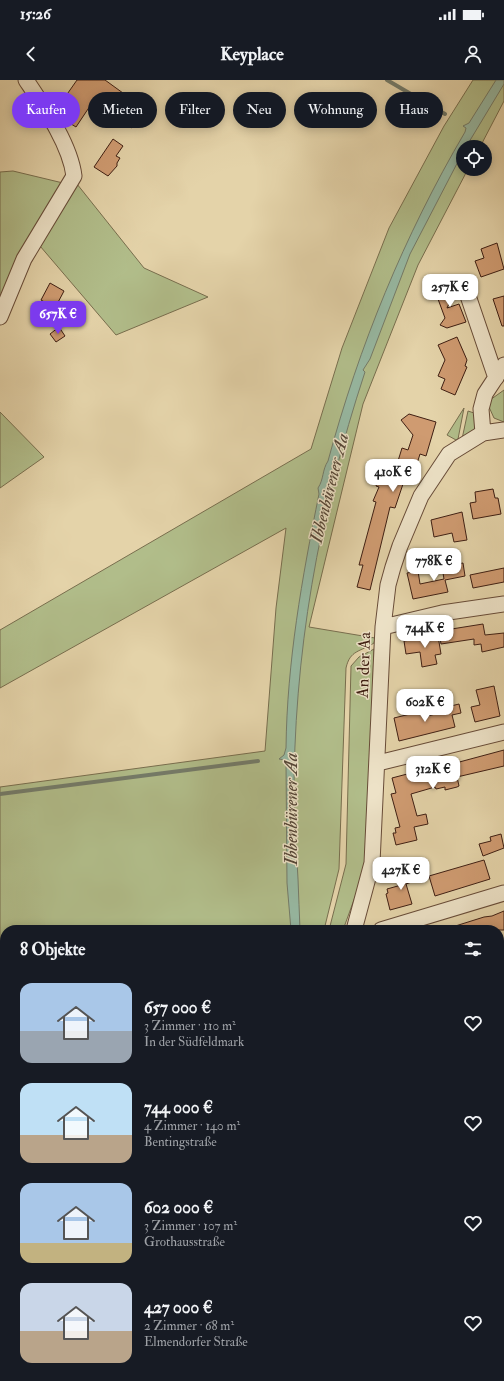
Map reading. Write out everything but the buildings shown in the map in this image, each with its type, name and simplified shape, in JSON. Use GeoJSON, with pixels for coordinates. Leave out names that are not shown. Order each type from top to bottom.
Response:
{"type":"FeatureCollection","features":[{"type":"Feature","properties":{"kind":"street"},"geometry":{"type":"LineString","coordinates":[[0,317],[24,258],[74,176],[73,166],[62,139],[26,80]]}},
{"type":"Feature","properties":{"kind":"street"},"geometry":{"type":"LineString","coordinates":[[464,284],[496,378]]}},
{"type":"Feature","properties":{"kind":"street"},"geometry":{"type":"LineString","coordinates":[[504,365],[485,394],[481,409],[483,433],[504,430]]}},
{"type":"Feature","properties":{"kind":"street","name":"An der Aa"},"geometry":{"type":"LineString","coordinates":[[355,925],[372,863],[378,763],[383,628],[388,585],[400,546],[421,496],[449,454],[483,433]]}},
{"type":"Feature","properties":{"kind":"street"},"geometry":{"type":"LineString","coordinates":[[383,628],[442,613],[504,604]]}},
{"type":"Feature","properties":{"kind":"street"},"geometry":{"type":"LineString","coordinates":[[378,763],[504,732]]}},
{"type":"Feature","properties":{"kind":"street"},"geometry":{"type":"LineString","coordinates":[[398,925],[504,893]]}},
{"type":"Feature","properties":{"kind":"shaded area"},"geometry":{"type":"Polygon","coordinates":[[[473,80],[504,80],[504,101],[484,140],[456,140],[456,176],[464,176],[418,265],[363,404],[309,627],[375,638],[374,643],[356,652],[350,658],[346,668],[339,869],[325,925],[0,925],[0,787],[265,751],[276,608],[286,528],[0,688],[0,630],[311,449],[342,348],[389,228],[443,128],[473,80]]]}},
{"type":"Feature","properties":{"kind":"shaded area"},"geometry":{"type":"Polygon","coordinates":[[[13,171],[63,183],[0,301],[0,172],[13,171]]]}},
{"type":"Feature","properties":{"kind":"shaded area"},"geometry":{"type":"Polygon","coordinates":[[[77,184],[144,268],[208,297],[116,335],[40,246],[77,184]]]}},
{"type":"Feature","properties":{"kind":"shaded area"},"geometry":{"type":"Polygon","coordinates":[[[504,390],[504,422],[494,418],[489,407],[490,400],[504,390]]]}},
{"type":"Feature","properties":{"kind":"shaded area"},"geometry":{"type":"Polygon","coordinates":[[[464,408],[458,439],[456,440],[447,435],[464,408]]]}},
{"type":"Feature","properties":{"kind":"shaded area"},"geometry":{"type":"Polygon","coordinates":[[[468,411],[477,414],[475,431],[462,439],[468,411]]]}},
{"type":"Feature","properties":{"kind":"shaded area"},"geometry":{"type":"Polygon","coordinates":[[[0,412],[44,457],[0,488],[0,412]]]}},
{"type":"Feature","properties":{"kind":"shaded area"},"geometry":{"type":"Polygon","coordinates":[[[374,649],[367,864],[345,925],[330,925],[346,864],[351,666],[359,657],[374,649]]]}},
{"type":"Feature","properties":{"kind":"water"},"geometry":{"type":"Polygon","coordinates":[[[496,80],[504,80],[504,84],[470,140],[460,140],[466,128],[463,126],[469,123],[496,80]]]}},
{"type":"Feature","properties":{"kind":"water","name":"Ibbenbürener Aa"},"geometry":{"type":"Polygon","coordinates":[[[456,148],[456,165],[410,254],[370,359],[363,370],[365,372],[334,477],[322,531],[312,584],[298,693],[295,748],[294,822],[300,925],[291,925],[287,883],[286,764],[285,760],[279,759],[284,755],[286,748],[292,652],[301,589],[319,494],[318,488],[328,461],[354,376],[385,292],[422,211],[456,148]]]}},
{"type":"Feature","properties":{"kind":"waterway"},"geometry":{"type":"LineString","coordinates":[[387,80],[445,114]]}},
{"type":"Feature","properties":{"kind":"waterway"},"geometry":{"type":"LineString","coordinates":[[0,794],[258,761]]}}]}
